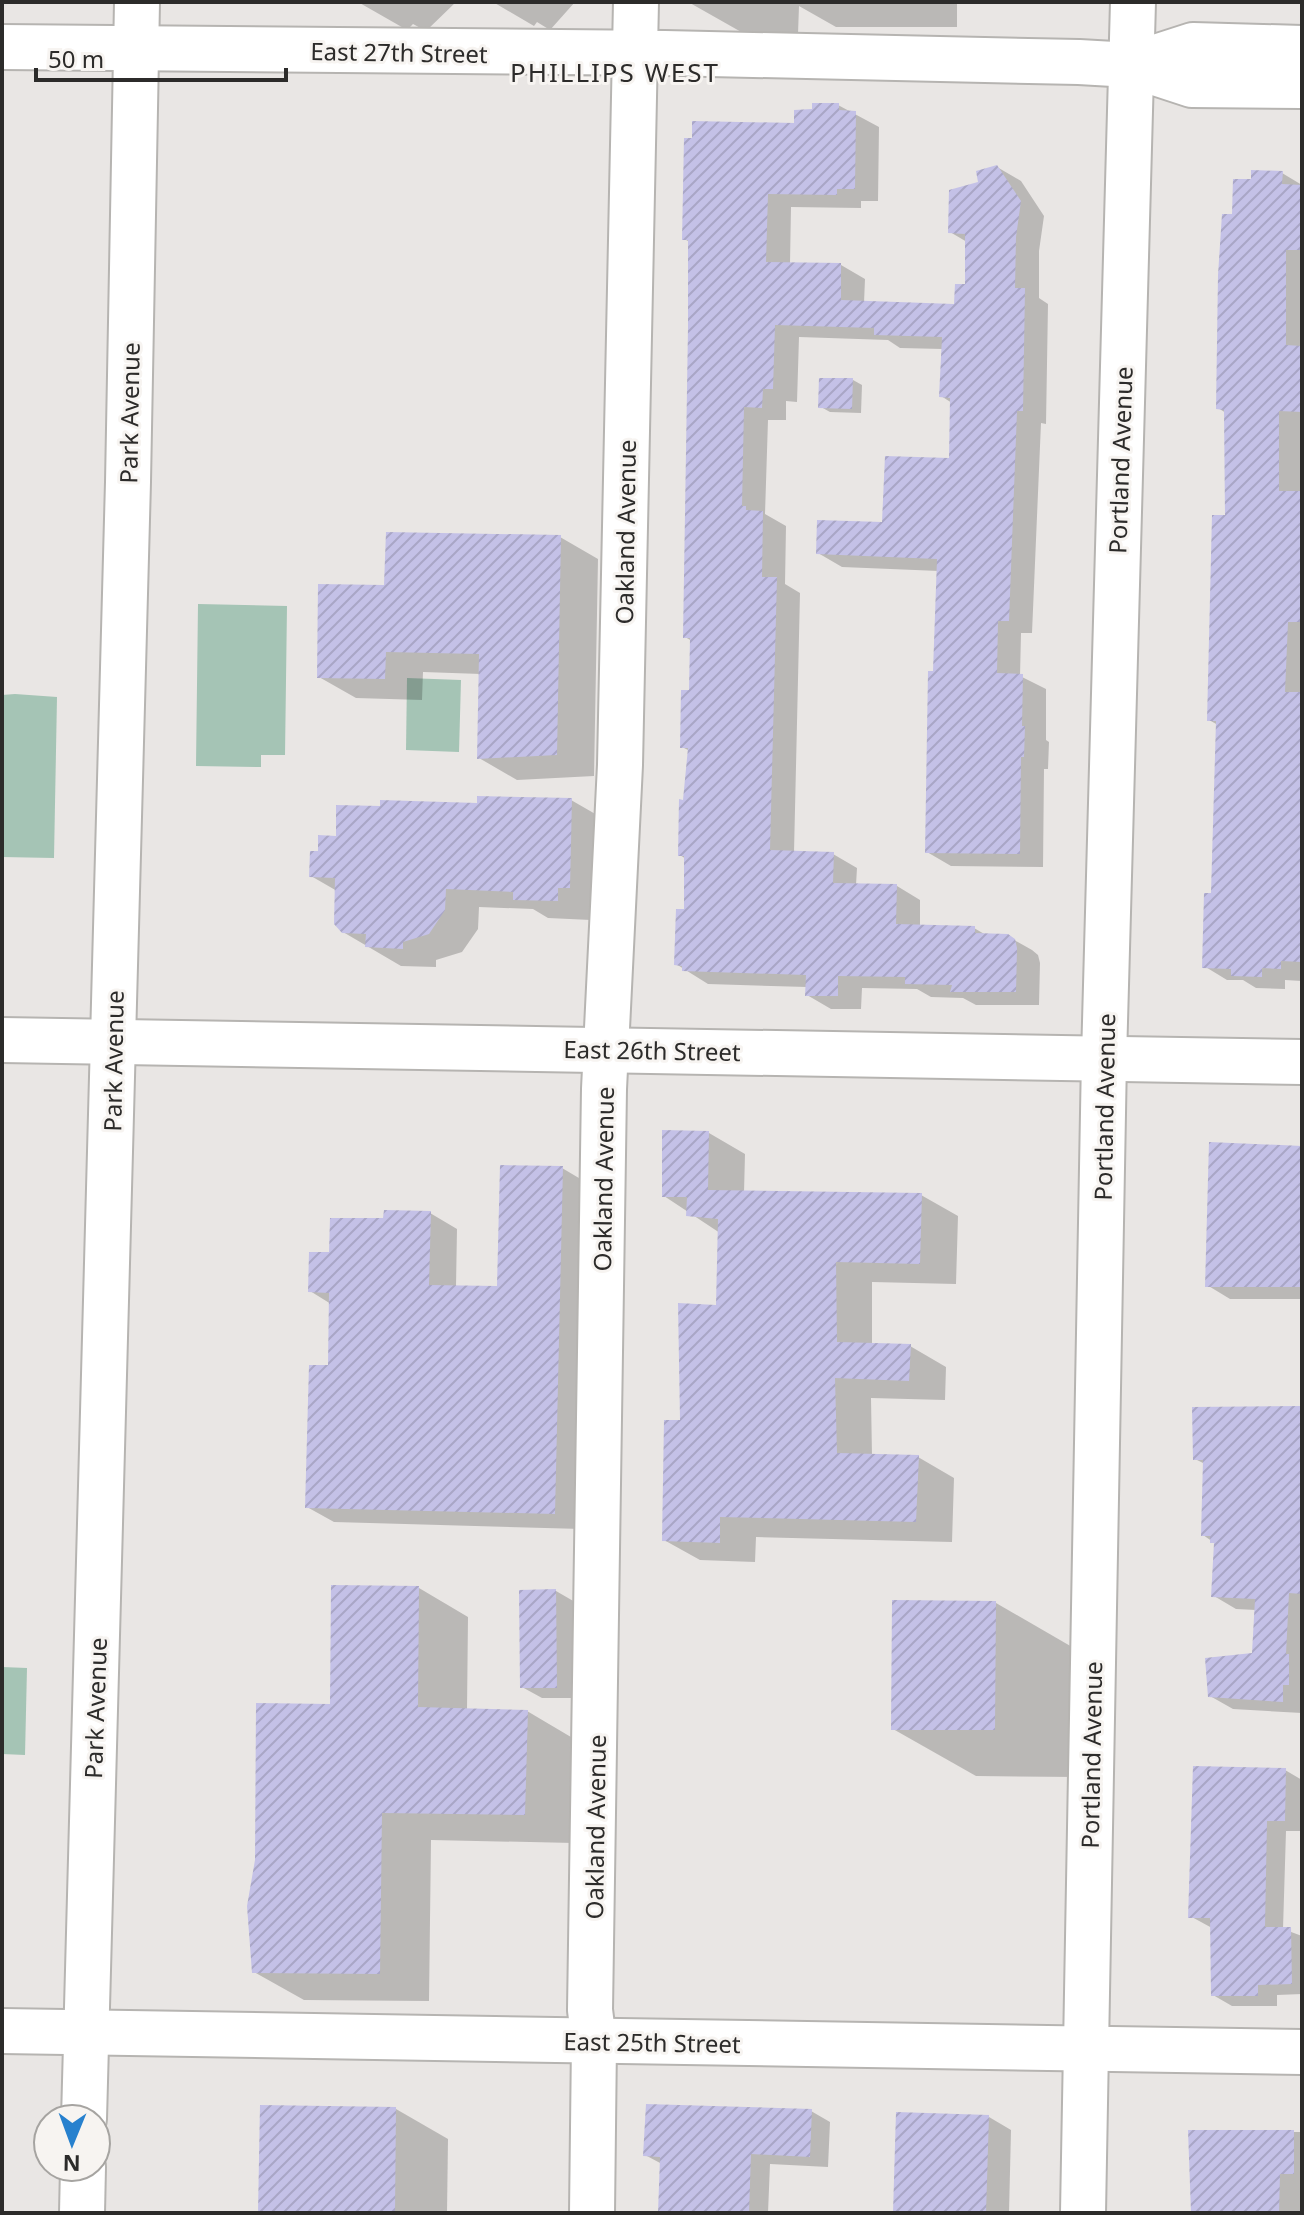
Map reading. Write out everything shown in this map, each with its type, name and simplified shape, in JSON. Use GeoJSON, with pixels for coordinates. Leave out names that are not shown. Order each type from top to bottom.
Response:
{"type":"FeatureCollection","features":[{"type":"Feature","properties":{"kind":"street","name":"Park Avenue"},"geometry":{"type":"LineString","coordinates":[[85,2103],[137,2]]}},
{"type":"Feature","properties":{"kind":"street","name":"Oakland Avenue"},"geometry":{"type":"LineString","coordinates":[[592,2213],[594,2042],[590,2010],[606,1050],[620,765],[636,2]]}},
{"type":"Feature","properties":{"kind":"street","name":"Portland Avenue"},"geometry":{"type":"LineString","coordinates":[[1083,2213],[1104,1058],[1133,2]]}},
{"type":"Feature","properties":{"kind":"street","name":"East 27th Street"},"geometry":{"type":"LineString","coordinates":[[1131,65],[1193,45],[1302,48]]}},
{"type":"Feature","properties":{"kind":"street","name":"East 27th Street"},"geometry":{"type":"LineString","coordinates":[[2,47],[634,53],[1131,65],[1192,85],[1302,86]]}},
{"type":"Feature","properties":{"kind":"street","name":"East 26th Street"},"geometry":{"type":"LineString","coordinates":[[2,1040],[1302,1062]]}},
{"type":"Feature","properties":{"kind":"street","name":"East 25th Street"},"geometry":{"type":"LineString","coordinates":[[2,2031],[1302,2052]]}},
{"type":"Feature","properties":{"kind":"street"},"geometry":{"type":"LineString","coordinates":[[82,2213],[83,2183]]}},
{"type":"Feature","properties":{"kind":"green space"},"geometry":{"type":"Polygon","coordinates":[[[198,604],[287,606],[285,755],[261,755],[261,767],[196,766],[198,604]]]}},
{"type":"Feature","properties":{"kind":"green space"},"geometry":{"type":"Polygon","coordinates":[[[407,678],[461,680],[459,752],[406,750],[407,678]]]}},
{"type":"Feature","properties":{"kind":"green space"},"geometry":{"type":"Polygon","coordinates":[[[2,695],[57,697],[54,858],[2,857],[2,695]]]}},
{"type":"Feature","properties":{"kind":"green space"},"geometry":{"type":"Polygon","coordinates":[[[2,1667],[27,1668],[25,1755],[2,1754],[2,1667]]]}},
{"type":"Feature","properties":{"kind":"building"},"geometry":{"type":"Polygon","coordinates":[[[812,103],[839,103],[839,110],[856,111],[855,189],[837,189],[837,195],[768,194],[766,262],[841,263],[841,300],[954,304],[955,284],[965,284],[965,234],[948,233],[949,190],[978,182],[976,171],[997,165],[1021,201],[1016,237],[1015,288],[1025,288],[1023,411],[1017,411],[1009,621],[998,621],[997,673],[1023,674],[1022,726],[1025,726],[1024,757],[1021,757],[1020,854],[925,853],[928,671],[933,671],[937,559],[816,554],[817,520],[882,522],[885,456],[949,458],[950,398],[939,397],[942,337],[874,335],[874,328],[775,325],[773,389],[763,389],[762,408],[744,407],[742,506],[746,506],[746,510],[763,511],[762,577],[777,577],[770,850],[834,852],[833,883],[897,884],[896,924],[975,926],[975,933],[1008,934],[1015,939],[1017,948],[1016,992],[950,992],[952,985],[905,984],[905,977],[838,976],[838,996],[805,996],[806,975],[682,971],[682,966],[674,965],[676,909],[684,909],[684,856],[678,856],[679,799],[683,800],[688,748],[680,748],[681,690],[689,690],[690,638],[683,638],[688,327],[688,240],[682,240],[684,138],[692,138],[692,121],[794,123],[794,110],[812,109],[812,103]]]}},
{"type":"Feature","properties":{"kind":"building"},"geometry":{"type":"Polygon","coordinates":[[[1251,170],[1283,171],[1282,184],[1302,185],[1300,250],[1286,250],[1286,345],[1302,346],[1302,412],[1279,411],[1279,491],[1302,491],[1302,622],[1288,622],[1285,692],[1302,692],[1302,962],[1281,961],[1281,969],[1262,968],[1262,977],[1231,976],[1231,969],[1202,968],[1204,893],[1211,893],[1216,721],[1207,721],[1212,515],[1225,515],[1224,410],[1216,409],[1218,275],[1222,214],[1232,214],[1233,179],[1251,179],[1251,170]]]}},
{"type":"Feature","properties":{"kind":"building"},"geometry":{"type":"Polygon","coordinates":[[[819,378],[853,378],[852,409],[818,408],[819,378]]]}},
{"type":"Feature","properties":{"kind":"building"},"geometry":{"type":"Polygon","coordinates":[[[386,532],[561,535],[557,755],[477,759],[479,654],[386,652],[385,679],[317,678],[318,584],[384,585],[386,532]]]}},
{"type":"Feature","properties":{"kind":"building"},"geometry":{"type":"Polygon","coordinates":[[[477,796],[572,798],[570,888],[558,888],[558,901],[513,900],[513,892],[446,889],[445,910],[429,934],[403,942],[403,949],[365,947],[366,934],[342,933],[334,924],[335,878],[309,877],[310,851],[318,851],[318,835],[336,836],[336,805],[380,806],[380,800],[477,803],[477,796]]]}},
{"type":"Feature","properties":{"kind":"building"},"geometry":{"type":"Polygon","coordinates":[[[662,1130],[709,1131],[708,1190],[922,1193],[920,1264],[836,1262],[837,1342],[911,1344],[909,1381],[835,1378],[837,1453],[919,1455],[916,1522],[720,1517],[720,1543],[662,1541],[664,1420],[680,1420],[678,1303],[716,1305],[718,1219],[686,1216],[687,1197],[662,1197],[662,1130]]]}},
{"type":"Feature","properties":{"kind":"building"},"geometry":{"type":"Polygon","coordinates":[[[1209,1142],[1302,1146],[1302,1287],[1205,1287],[1209,1142]]]}},
{"type":"Feature","properties":{"kind":"building"},"geometry":{"type":"Polygon","coordinates":[[[500,1165],[563,1166],[555,1514],[305,1508],[309,1365],[328,1365],[329,1293],[308,1292],[309,1252],[329,1252],[330,1218],[383,1218],[384,1210],[431,1211],[429,1285],[497,1286],[500,1165]]]}},
{"type":"Feature","properties":{"kind":"building"},"geometry":{"type":"Polygon","coordinates":[[[1302,1406],[1302,1594],[1289,1593],[1286,1654],[1289,1654],[1289,1685],[1283,1685],[1283,1702],[1208,1697],[1205,1658],[1252,1653],[1255,1599],[1211,1597],[1214,1543],[1210,1543],[1210,1536],[1201,1536],[1203,1460],[1193,1460],[1192,1407],[1302,1406]]]}},
{"type":"Feature","properties":{"kind":"building"},"geometry":{"type":"Polygon","coordinates":[[[331,1585],[419,1586],[418,1707],[528,1710],[525,1815],[382,1813],[380,1974],[252,1973],[247,1906],[255,1860],[256,1703],[330,1704],[331,1585]]]}},
{"type":"Feature","properties":{"kind":"building"},"geometry":{"type":"Polygon","coordinates":[[[556,1589],[557,1688],[520,1688],[519,1590],[556,1589]]]}},
{"type":"Feature","properties":{"kind":"building"},"geometry":{"type":"Polygon","coordinates":[[[892,1600],[996,1601],[995,1730],[891,1730],[892,1600]]]}},
{"type":"Feature","properties":{"kind":"building"},"geometry":{"type":"Polygon","coordinates":[[[1193,1766],[1286,1768],[1285,1821],[1267,1821],[1265,1927],[1291,1927],[1292,1984],[1258,1985],[1258,1996],[1211,1996],[1210,1918],[1188,1918],[1193,1766]]]}},
{"type":"Feature","properties":{"kind":"building"},"geometry":{"type":"Polygon","coordinates":[[[646,2104],[812,2109],[810,2157],[751,2154],[749,2213],[658,2213],[660,2157],[643,2156],[646,2104]]]}},
{"type":"Feature","properties":{"kind":"building"},"geometry":{"type":"Polygon","coordinates":[[[260,2105],[396,2107],[395,2213],[258,2213],[260,2105]]]}},
{"type":"Feature","properties":{"kind":"building"},"geometry":{"type":"Polygon","coordinates":[[[896,2112],[989,2115],[986,2213],[893,2213],[896,2112]]]}},
{"type":"Feature","properties":{"kind":"building"},"geometry":{"type":"Polygon","coordinates":[[[1188,2130],[1294,2130],[1294,2174],[1280,2174],[1279,2213],[1191,2213],[1188,2130]]]}},
{"type":"Feature","properties":{"kind":"district","name":"PHILLIPS WEST"},"geometry":{"type":"Point","coordinates":[615,72]}}]}
